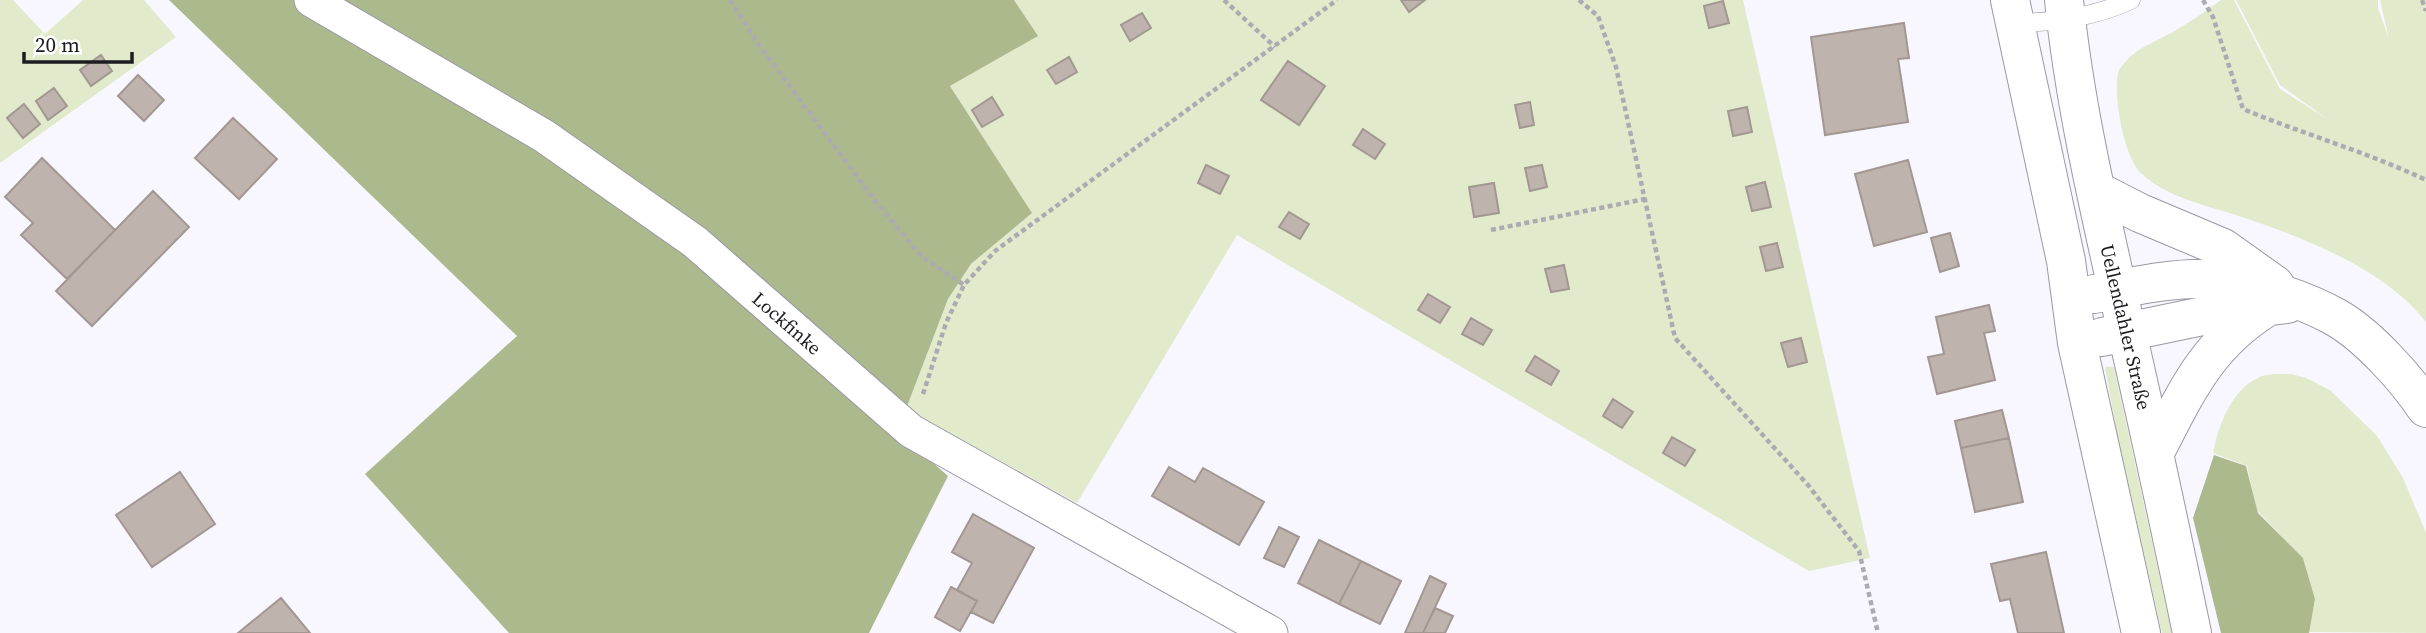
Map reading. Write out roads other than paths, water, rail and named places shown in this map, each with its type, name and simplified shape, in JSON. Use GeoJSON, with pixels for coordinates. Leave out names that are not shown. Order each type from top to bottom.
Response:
{"type":"FeatureCollection","features":[{"type":"Feature","properties":{"kind":"main road","name":"Uellendahler Straße"},"geometry":{"type":"LineString","coordinates":[[2065,10],[2096,191],[2155,452],[2192,633]]}},
{"type":"Feature","properties":{"kind":"main road"},"geometry":{"type":"LineString","coordinates":[[2012,12],[2060,234],[2077,343],[2141,633]]}},
{"type":"Feature","properties":{"kind":"main road"},"geometry":{"type":"LineString","coordinates":[[2096,191],[2223,248],[2283,305]]}},
{"type":"Feature","properties":{"kind":"main road"},"geometry":{"type":"LineString","coordinates":[[2071,298],[2176,280],[2217,279],[2258,287],[2283,305]]}},
{"type":"Feature","properties":{"kind":"main road"},"geometry":{"type":"LineString","coordinates":[[2155,452],[2192,381],[2208,358],[2231,333],[2283,305]]}},
{"type":"Feature","properties":{"kind":"main road"},"geometry":{"type":"LineString","coordinates":[[2077,343],[2127,330],[2221,312],[2283,305],[2338,318],[2375,348],[2412,387],[2426,408]]}},
{"type":"Feature","properties":{"kind":"street","name":"Lockfinke"},"geometry":{"type":"LineString","coordinates":[[311,0],[544,136],[668,222],[695,242],[911,431],[1271,633]]}},
{"type":"Feature","properties":{"kind":"lane"},"geometry":{"type":"LineString","coordinates":[[2012,12],[2065,10],[2131,0]]}}]}
